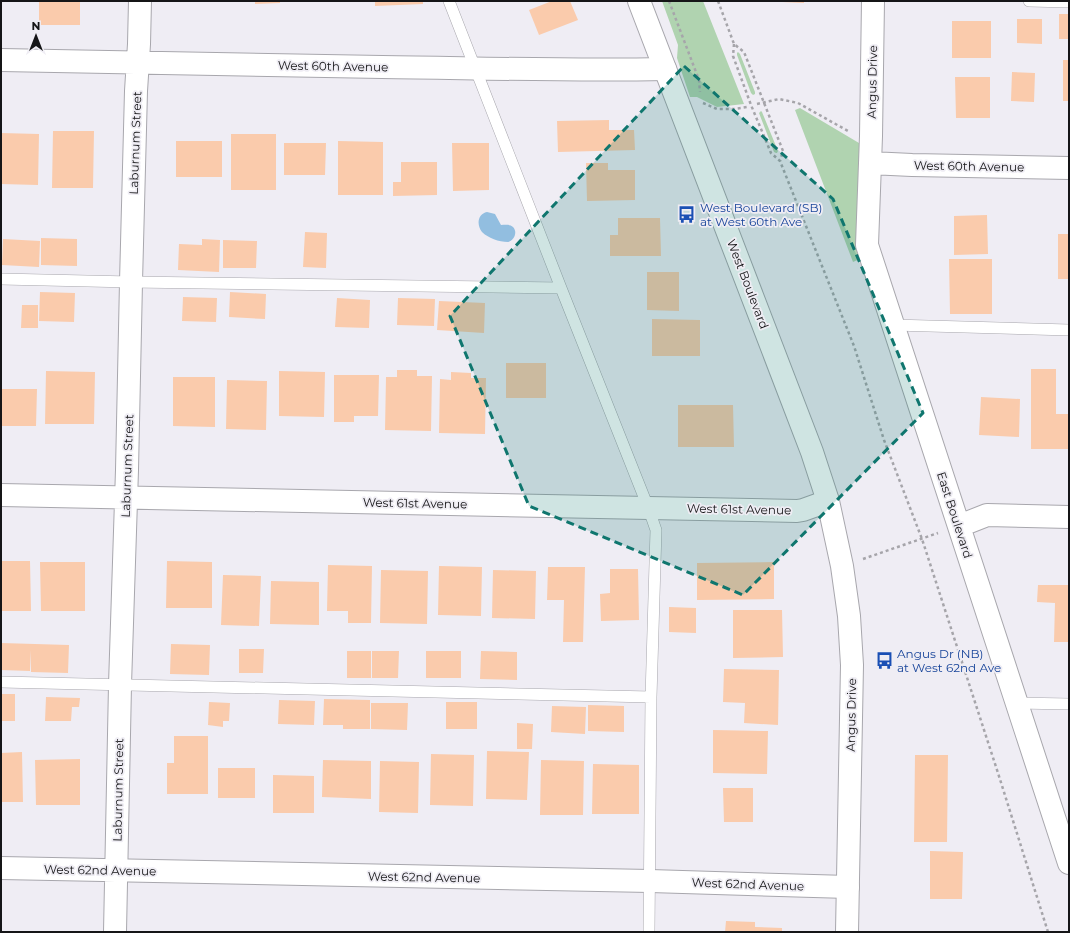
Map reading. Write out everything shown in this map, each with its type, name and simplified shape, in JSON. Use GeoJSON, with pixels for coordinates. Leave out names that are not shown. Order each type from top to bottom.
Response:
{"type":"FeatureCollection","features":[{"type":"Feature","properties":{"kind":"street","name":"Laburnum Street"},"geometry":{"type":"LineString","coordinates":[[115,932],[130,282],[140,1]]}},
{"type":"Feature","properties":{"kind":"street","name":"West Boulevard"},"geometry":{"type":"LineString","coordinates":[[639,1],[812,452],[828,501]]}},
{"type":"Feature","properties":{"kind":"street","name":"Angus Drive"},"geometry":{"type":"LineString","coordinates":[[870,163],[873,1]]}},
{"type":"Feature","properties":{"kind":"street","name":"West 60th Avenue"},"geometry":{"type":"LineString","coordinates":[[1,60],[476,68],[627,70],[665,69]]}},
{"type":"Feature","properties":{"kind":"street","name":"West 60th Avenue"},"geometry":{"type":"LineString","coordinates":[[870,163],[1069,168]]}},
{"type":"Feature","properties":{"kind":"street","name":"East Boulevard"},"geometry":{"type":"LineString","coordinates":[[870,163],[867,245],[1069,863]]}},
{"type":"Feature","properties":{"kind":"street","name":"West 61st Avenue"},"geometry":{"type":"LineString","coordinates":[[1,495],[797,511],[828,501]]}},
{"type":"Feature","properties":{"kind":"street","name":"Angus Drive"},"geometry":{"type":"LineString","coordinates":[[828,501],[842,566],[849,616],[852,665],[847,932]]}},
{"type":"Feature","properties":{"kind":"street"},"geometry":{"type":"LineString","coordinates":[[959,526],[987,515],[1069,517]]}},
{"type":"Feature","properties":{"kind":"street","name":"West 62nd Avenue"},"geometry":{"type":"LineString","coordinates":[[1,868],[650,881],[848,887]]}},
{"type":"Feature","properties":{"kind":"lane"},"geometry":{"type":"LineString","coordinates":[[449,1],[560,288],[656,530],[651,697],[649,932]]}},
{"type":"Feature","properties":{"kind":"lane"},"geometry":{"type":"LineString","coordinates":[[1029,1],[1069,2]]}},
{"type":"Feature","properties":{"kind":"lane"},"geometry":{"type":"LineString","coordinates":[[1,279],[560,288]]}},
{"type":"Feature","properties":{"kind":"lane"},"geometry":{"type":"LineString","coordinates":[[894,325],[1069,330]]}},
{"type":"Feature","properties":{"kind":"lane"},"geometry":{"type":"LineString","coordinates":[[1,682],[651,697]]}},
{"type":"Feature","properties":{"kind":"lane"},"geometry":{"type":"LineString","coordinates":[[1017,703],[1069,704]]}},
{"type":"Feature","properties":{"kind":"path"},"geometry":{"type":"LineString","coordinates":[[669,1],[699,80],[700,95]]}},
{"type":"Feature","properties":{"kind":"path"},"geometry":{"type":"LineString","coordinates":[[718,1],[734,44],[733,56],[749,98],[771,153],[780,161],[854,346],[884,440],[922,539],[1048,932]]}},
{"type":"Feature","properties":{"kind":"path"},"geometry":{"type":"LineString","coordinates":[[734,44],[744,52],[764,102],[783,151],[780,161]]}},
{"type":"Feature","properties":{"kind":"path"},"geometry":{"type":"LineString","coordinates":[[757,104],[779,99],[798,103],[849,132]]}},
{"type":"Feature","properties":{"kind":"path"},"geometry":{"type":"LineString","coordinates":[[701,102],[717,109],[747,107]]}},
{"type":"Feature","properties":{"kind":"path"},"geometry":{"type":"LineString","coordinates":[[842,566],[959,526]]}},
{"type":"Feature","properties":{"kind":"highlighted area"},"geometry":{"type":"Polygon","coordinates":[[[684,66],[833,199],[923,413],[743,595],[529,506],[450,316],[684,66]]]}},
{"type":"Feature","properties":{"kind":"green space"},"geometry":{"type":"Polygon","coordinates":[[[662,1],[703,1],[744,104],[717,107],[697,97],[690,97],[677,58],[678,45],[662,1]]]}},
{"type":"Feature","properties":{"kind":"green space"},"geometry":{"type":"Polygon","coordinates":[[[738,52],[755,92],[753,95],[737,55],[738,52]]]}},
{"type":"Feature","properties":{"kind":"green space"},"geometry":{"type":"Polygon","coordinates":[[[800,108],[859,143],[860,259],[853,262],[795,110],[800,108]]]}},
{"type":"Feature","properties":{"kind":"green space"},"geometry":{"type":"Polygon","coordinates":[[[761,111],[778,151],[777,153],[774,152],[759,113],[761,111]]]}},
{"type":"Feature","properties":{"kind":"water"},"geometry":{"type":"Polygon","coordinates":[[[487,212],[495,214],[501,225],[509,225],[513,227],[515,236],[512,240],[505,242],[497,240],[490,238],[482,232],[479,226],[479,220],[484,213],[487,212]]]}},
{"type":"Feature","properties":{"kind":"building"},"geometry":{"type":"Polygon","coordinates":[[[39,1],[80,1],[80,25],[39,25],[39,1]]]}},
{"type":"Feature","properties":{"kind":"building"},"geometry":{"type":"Polygon","coordinates":[[[255,1],[280,1],[280,3],[255,4],[255,1]]]}},
{"type":"Feature","properties":{"kind":"building"},"geometry":{"type":"Polygon","coordinates":[[[375,1],[423,1],[423,4],[375,6],[375,1]]]}},
{"type":"Feature","properties":{"kind":"building"},"geometry":{"type":"Polygon","coordinates":[[[552,1],[570,1],[578,20],[539,35],[529,10],[552,1]]]}},
{"type":"Feature","properties":{"kind":"building"},"geometry":{"type":"Polygon","coordinates":[[[804,1],[804,3],[782,2],[804,1]]]}},
{"type":"Feature","properties":{"kind":"building"},"geometry":{"type":"Polygon","coordinates":[[[1059,14],[1069,14],[1069,39],[1059,39],[1059,14]]]}},
{"type":"Feature","properties":{"kind":"building"},"geometry":{"type":"Polygon","coordinates":[[[1017,19],[1042,19],[1042,44],[1017,43],[1017,19]]]}},
{"type":"Feature","properties":{"kind":"building"},"geometry":{"type":"Polygon","coordinates":[[[952,21],[991,21],[991,58],[952,58],[952,21]]]}},
{"type":"Feature","properties":{"kind":"building"},"geometry":{"type":"Polygon","coordinates":[[[1063,60],[1069,60],[1069,101],[1063,101],[1063,60]]]}},
{"type":"Feature","properties":{"kind":"building"},"geometry":{"type":"Polygon","coordinates":[[[1012,72],[1035,73],[1034,102],[1011,101],[1012,72]]]}},
{"type":"Feature","properties":{"kind":"building"},"geometry":{"type":"Polygon","coordinates":[[[955,77],[990,77],[990,118],[956,118],[955,77]]]}},
{"type":"Feature","properties":{"kind":"building"},"geometry":{"type":"Polygon","coordinates":[[[609,120],[609,130],[634,130],[635,150],[558,152],[557,121],[609,120]]]}},
{"type":"Feature","properties":{"kind":"building"},"geometry":{"type":"Polygon","coordinates":[[[53,131],[94,131],[93,188],[52,188],[53,131]]]}},
{"type":"Feature","properties":{"kind":"building"},"geometry":{"type":"Polygon","coordinates":[[[1,133],[39,134],[38,185],[1,184],[1,133]]]}},
{"type":"Feature","properties":{"kind":"building"},"geometry":{"type":"Polygon","coordinates":[[[231,134],[276,134],[276,190],[231,190],[231,134]]]}},
{"type":"Feature","properties":{"kind":"building"},"geometry":{"type":"Polygon","coordinates":[[[176,141],[222,141],[222,177],[176,177],[176,141]]]}},
{"type":"Feature","properties":{"kind":"building"},"geometry":{"type":"Polygon","coordinates":[[[338,141],[383,142],[383,195],[338,195],[338,141]]]}},
{"type":"Feature","properties":{"kind":"building"},"geometry":{"type":"Polygon","coordinates":[[[284,143],[326,143],[325,175],[284,175],[284,143]]]}},
{"type":"Feature","properties":{"kind":"building"},"geometry":{"type":"Polygon","coordinates":[[[452,143],[489,143],[489,190],[453,191],[452,143]]]}},
{"type":"Feature","properties":{"kind":"building"},"geometry":{"type":"Polygon","coordinates":[[[401,162],[437,162],[437,195],[393,196],[393,182],[401,182],[401,162]]]}},
{"type":"Feature","properties":{"kind":"building"},"geometry":{"type":"Polygon","coordinates":[[[586,163],[608,163],[608,170],[635,170],[635,200],[587,201],[586,163]]]}},
{"type":"Feature","properties":{"kind":"building"},"geometry":{"type":"Polygon","coordinates":[[[987,215],[988,254],[954,255],[954,216],[987,215]]]}},
{"type":"Feature","properties":{"kind":"building"},"geometry":{"type":"Polygon","coordinates":[[[618,218],[660,218],[661,256],[610,256],[610,235],[618,235],[618,218]]]}},
{"type":"Feature","properties":{"kind":"building"},"geometry":{"type":"Polygon","coordinates":[[[305,232],[327,233],[326,268],[303,267],[305,232]]]}},
{"type":"Feature","properties":{"kind":"building"},"geometry":{"type":"Polygon","coordinates":[[[1058,234],[1069,234],[1069,279],[1058,279],[1058,234]]]}},
{"type":"Feature","properties":{"kind":"building"},"geometry":{"type":"Polygon","coordinates":[[[41,238],[77,239],[77,266],[41,265],[41,238]]]}},
{"type":"Feature","properties":{"kind":"building"},"geometry":{"type":"Polygon","coordinates":[[[3,239],[40,241],[39,267],[2,265],[3,239]]]}},
{"type":"Feature","properties":{"kind":"building"},"geometry":{"type":"Polygon","coordinates":[[[202,239],[220,240],[219,272],[178,270],[179,244],[202,245],[202,239]]]}},
{"type":"Feature","properties":{"kind":"building"},"geometry":{"type":"Polygon","coordinates":[[[223,240],[257,241],[256,268],[223,268],[223,240]]]}},
{"type":"Feature","properties":{"kind":"building"},"geometry":{"type":"Polygon","coordinates":[[[949,259],[992,259],[992,314],[950,314],[949,259]]]}},
{"type":"Feature","properties":{"kind":"building"},"geometry":{"type":"Polygon","coordinates":[[[647,272],[679,272],[679,311],[647,310],[647,272]]]}},
{"type":"Feature","properties":{"kind":"building"},"geometry":{"type":"Polygon","coordinates":[[[40,292],[75,293],[74,322],[39,321],[40,292]]]}},
{"type":"Feature","properties":{"kind":"building"},"geometry":{"type":"Polygon","coordinates":[[[230,292],[266,294],[265,319],[229,317],[230,292]]]}},
{"type":"Feature","properties":{"kind":"building"},"geometry":{"type":"Polygon","coordinates":[[[183,297],[217,298],[216,322],[182,321],[183,297]]]}},
{"type":"Feature","properties":{"kind":"building"},"geometry":{"type":"Polygon","coordinates":[[[337,298],[370,300],[369,328],[335,327],[337,298]]]}},
{"type":"Feature","properties":{"kind":"building"},"geometry":{"type":"Polygon","coordinates":[[[398,298],[435,299],[434,326],[397,325],[398,298]]]}},
{"type":"Feature","properties":{"kind":"building"},"geometry":{"type":"Polygon","coordinates":[[[439,301],[485,303],[484,333],[437,330],[439,301]]]}},
{"type":"Feature","properties":{"kind":"building"},"geometry":{"type":"Polygon","coordinates":[[[22,305],[38,305],[38,328],[21,328],[22,305]]]}},
{"type":"Feature","properties":{"kind":"building"},"geometry":{"type":"Polygon","coordinates":[[[652,319],[700,320],[700,356],[652,356],[652,319]]]}},
{"type":"Feature","properties":{"kind":"building"},"geometry":{"type":"Polygon","coordinates":[[[506,363],[546,363],[546,398],[506,398],[506,363]]]}},
{"type":"Feature","properties":{"kind":"building"},"geometry":{"type":"Polygon","coordinates":[[[1031,369],[1056,369],[1056,414],[1069,414],[1069,449],[1031,449],[1031,369]]]}},
{"type":"Feature","properties":{"kind":"building"},"geometry":{"type":"Polygon","coordinates":[[[397,370],[417,370],[417,376],[432,376],[431,431],[385,430],[386,377],[397,377],[397,370]]]}},
{"type":"Feature","properties":{"kind":"building"},"geometry":{"type":"Polygon","coordinates":[[[46,371],[95,372],[94,424],[45,424],[46,371]]]}},
{"type":"Feature","properties":{"kind":"building"},"geometry":{"type":"Polygon","coordinates":[[[279,371],[325,372],[324,417],[279,416],[279,371]]]}},
{"type":"Feature","properties":{"kind":"building"},"geometry":{"type":"Polygon","coordinates":[[[451,372],[471,373],[471,378],[486,378],[485,434],[439,433],[440,379],[451,380],[451,372]]]}},
{"type":"Feature","properties":{"kind":"building"},"geometry":{"type":"Polygon","coordinates":[[[334,375],[379,375],[378,416],[354,416],[354,422],[334,422],[334,375]]]}},
{"type":"Feature","properties":{"kind":"building"},"geometry":{"type":"Polygon","coordinates":[[[173,377],[215,377],[215,427],[173,426],[173,377]]]}},
{"type":"Feature","properties":{"kind":"building"},"geometry":{"type":"Polygon","coordinates":[[[227,380],[267,381],[266,430],[226,429],[227,380]]]}},
{"type":"Feature","properties":{"kind":"building"},"geometry":{"type":"Polygon","coordinates":[[[1,389],[37,389],[36,426],[1,426],[1,389]]]}},
{"type":"Feature","properties":{"kind":"building"},"geometry":{"type":"Polygon","coordinates":[[[981,397],[1020,399],[1019,437],[979,435],[981,397]]]}},
{"type":"Feature","properties":{"kind":"building"},"geometry":{"type":"Polygon","coordinates":[[[678,405],[733,405],[734,447],[678,447],[678,405]]]}},
{"type":"Feature","properties":{"kind":"building"},"geometry":{"type":"Polygon","coordinates":[[[1,561],[30,561],[31,611],[1,611],[1,561]]]}},
{"type":"Feature","properties":{"kind":"building"},"geometry":{"type":"Polygon","coordinates":[[[167,561],[212,562],[212,608],[166,608],[167,561]]]}},
{"type":"Feature","properties":{"kind":"building"},"geometry":{"type":"Polygon","coordinates":[[[40,562],[85,562],[85,611],[41,611],[40,562]]]}},
{"type":"Feature","properties":{"kind":"building"},"geometry":{"type":"Polygon","coordinates":[[[774,562],[774,599],[697,600],[697,563],[774,562]]]}},
{"type":"Feature","properties":{"kind":"building"},"geometry":{"type":"Polygon","coordinates":[[[328,565],[372,566],[371,623],[348,623],[348,611],[327,611],[328,565]]]}},
{"type":"Feature","properties":{"kind":"building"},"geometry":{"type":"Polygon","coordinates":[[[439,566],[482,567],[481,616],[438,615],[439,566]]]}},
{"type":"Feature","properties":{"kind":"building"},"geometry":{"type":"Polygon","coordinates":[[[548,567],[585,567],[583,642],[563,642],[564,600],[547,600],[548,567]]]}},
{"type":"Feature","properties":{"kind":"building"},"geometry":{"type":"Polygon","coordinates":[[[610,569],[638,569],[639,620],[601,621],[600,594],[610,593],[610,569]]]}},
{"type":"Feature","properties":{"kind":"building"},"geometry":{"type":"Polygon","coordinates":[[[381,570],[428,571],[427,624],[380,623],[381,570]]]}},
{"type":"Feature","properties":{"kind":"building"},"geometry":{"type":"Polygon","coordinates":[[[493,570],[536,571],[535,619],[492,618],[493,570]]]}},
{"type":"Feature","properties":{"kind":"building"},"geometry":{"type":"Polygon","coordinates":[[[223,575],[261,576],[259,626],[221,625],[223,575]]]}},
{"type":"Feature","properties":{"kind":"building"},"geometry":{"type":"Polygon","coordinates":[[[271,581],[319,582],[319,625],[270,624],[271,581]]]}},
{"type":"Feature","properties":{"kind":"building"},"geometry":{"type":"Polygon","coordinates":[[[1038,585],[1069,585],[1069,642],[1054,642],[1055,603],[1037,602],[1038,585]]]}},
{"type":"Feature","properties":{"kind":"building"},"geometry":{"type":"Polygon","coordinates":[[[669,607],[696,608],[696,633],[669,632],[669,607]]]}},
{"type":"Feature","properties":{"kind":"building"},"geometry":{"type":"Polygon","coordinates":[[[733,610],[782,610],[783,657],[733,658],[733,610]]]}},
{"type":"Feature","properties":{"kind":"building"},"geometry":{"type":"Polygon","coordinates":[[[1,643],[69,645],[68,673],[31,672],[31,650],[30,671],[1,670],[1,643]]]}},
{"type":"Feature","properties":{"kind":"building"},"geometry":{"type":"Polygon","coordinates":[[[171,644],[210,645],[209,675],[170,674],[171,644]]]}},
{"type":"Feature","properties":{"kind":"building"},"geometry":{"type":"Polygon","coordinates":[[[239,649],[264,649],[263,673],[239,673],[239,649]]]}},
{"type":"Feature","properties":{"kind":"building"},"geometry":{"type":"Polygon","coordinates":[[[347,651],[371,651],[371,678],[347,678],[347,651]]]}},
{"type":"Feature","properties":{"kind":"building"},"geometry":{"type":"Polygon","coordinates":[[[372,651],[399,651],[398,678],[372,678],[372,651]]]}},
{"type":"Feature","properties":{"kind":"building"},"geometry":{"type":"Polygon","coordinates":[[[426,651],[461,651],[461,678],[426,678],[426,651]]]}},
{"type":"Feature","properties":{"kind":"building"},"geometry":{"type":"Polygon","coordinates":[[[481,651],[517,652],[517,680],[480,679],[481,651]]]}},
{"type":"Feature","properties":{"kind":"building"},"geometry":{"type":"Polygon","coordinates":[[[724,669],[779,670],[778,725],[744,723],[745,703],[723,702],[724,669]]]}},
{"type":"Feature","properties":{"kind":"building"},"geometry":{"type":"Polygon","coordinates":[[[1,694],[15,694],[15,721],[1,721],[1,694]]]}},
{"type":"Feature","properties":{"kind":"building"},"geometry":{"type":"Polygon","coordinates":[[[46,697],[80,698],[79,707],[72,707],[71,721],[45,721],[46,697]]]}},
{"type":"Feature","properties":{"kind":"building"},"geometry":{"type":"Polygon","coordinates":[[[324,699],[370,700],[370,729],[343,729],[343,725],[323,725],[324,699]]]}},
{"type":"Feature","properties":{"kind":"building"},"geometry":{"type":"Polygon","coordinates":[[[279,700],[315,701],[314,725],[278,724],[279,700]]]}},
{"type":"Feature","properties":{"kind":"building"},"geometry":{"type":"Polygon","coordinates":[[[209,702],[230,703],[229,721],[223,721],[223,727],[208,725],[209,702]]]}},
{"type":"Feature","properties":{"kind":"building"},"geometry":{"type":"Polygon","coordinates":[[[446,702],[477,702],[477,729],[446,729],[446,702]]]}},
{"type":"Feature","properties":{"kind":"building"},"geometry":{"type":"Polygon","coordinates":[[[371,703],[408,703],[407,730],[371,729],[371,703]]]}},
{"type":"Feature","properties":{"kind":"building"},"geometry":{"type":"Polygon","coordinates":[[[588,705],[624,706],[624,732],[588,731],[588,705]]]}},
{"type":"Feature","properties":{"kind":"building"},"geometry":{"type":"Polygon","coordinates":[[[552,706],[586,707],[585,734],[551,732],[552,706]]]}},
{"type":"Feature","properties":{"kind":"building"},"geometry":{"type":"Polygon","coordinates":[[[517,723],[533,724],[532,749],[517,749],[517,723]]]}},
{"type":"Feature","properties":{"kind":"building"},"geometry":{"type":"Polygon","coordinates":[[[713,730],[768,731],[767,774],[713,773],[713,730]]]}},
{"type":"Feature","properties":{"kind":"building"},"geometry":{"type":"Polygon","coordinates":[[[174,736],[208,736],[208,794],[167,794],[167,763],[174,763],[174,736]]]}},
{"type":"Feature","properties":{"kind":"building"},"geometry":{"type":"Polygon","coordinates":[[[487,751],[529,752],[527,800],[486,799],[487,751]]]}},
{"type":"Feature","properties":{"kind":"building"},"geometry":{"type":"Polygon","coordinates":[[[22,752],[23,802],[1,802],[1,753],[22,752]]]}},
{"type":"Feature","properties":{"kind":"building"},"geometry":{"type":"Polygon","coordinates":[[[431,754],[474,755],[473,806],[430,805],[431,754]]]}},
{"type":"Feature","properties":{"kind":"building"},"geometry":{"type":"Polygon","coordinates":[[[915,755],[948,755],[947,842],[914,842],[915,755]]]}},
{"type":"Feature","properties":{"kind":"building"},"geometry":{"type":"Polygon","coordinates":[[[80,759],[80,805],[36,805],[35,760],[80,759]]]}},
{"type":"Feature","properties":{"kind":"building"},"geometry":{"type":"Polygon","coordinates":[[[323,760],[371,761],[371,799],[322,797],[323,760]]]}},
{"type":"Feature","properties":{"kind":"building"},"geometry":{"type":"Polygon","coordinates":[[[541,760],[584,761],[583,815],[540,815],[541,760]]]}},
{"type":"Feature","properties":{"kind":"building"},"geometry":{"type":"Polygon","coordinates":[[[380,761],[419,762],[418,813],[379,812],[380,761]]]}},
{"type":"Feature","properties":{"kind":"building"},"geometry":{"type":"Polygon","coordinates":[[[593,764],[639,765],[639,814],[592,814],[593,764]]]}},
{"type":"Feature","properties":{"kind":"building"},"geometry":{"type":"Polygon","coordinates":[[[218,768],[255,768],[255,798],[218,798],[218,768]]]}},
{"type":"Feature","properties":{"kind":"building"},"geometry":{"type":"Polygon","coordinates":[[[273,775],[314,776],[314,813],[273,813],[273,775]]]}},
{"type":"Feature","properties":{"kind":"building"},"geometry":{"type":"Polygon","coordinates":[[[723,788],[753,788],[753,822],[724,822],[723,788]]]}},
{"type":"Feature","properties":{"kind":"building"},"geometry":{"type":"Polygon","coordinates":[[[930,851],[963,852],[962,899],[930,899],[930,851]]]}},
{"type":"Feature","properties":{"kind":"building"},"geometry":{"type":"Polygon","coordinates":[[[726,921],[755,922],[755,927],[782,928],[782,932],[725,932],[726,921]]]}},
{"type":"Feature","properties":{"kind":"place","name":"West Boulevard (SB) at West 60th Ave"},"geometry":{"type":"Point","coordinates":[687,214]}},
{"type":"Feature","properties":{"kind":"place","name":"Angus Dr (NB) at West 62nd Ave"},"geometry":{"type":"Point","coordinates":[884,660]}}]}
